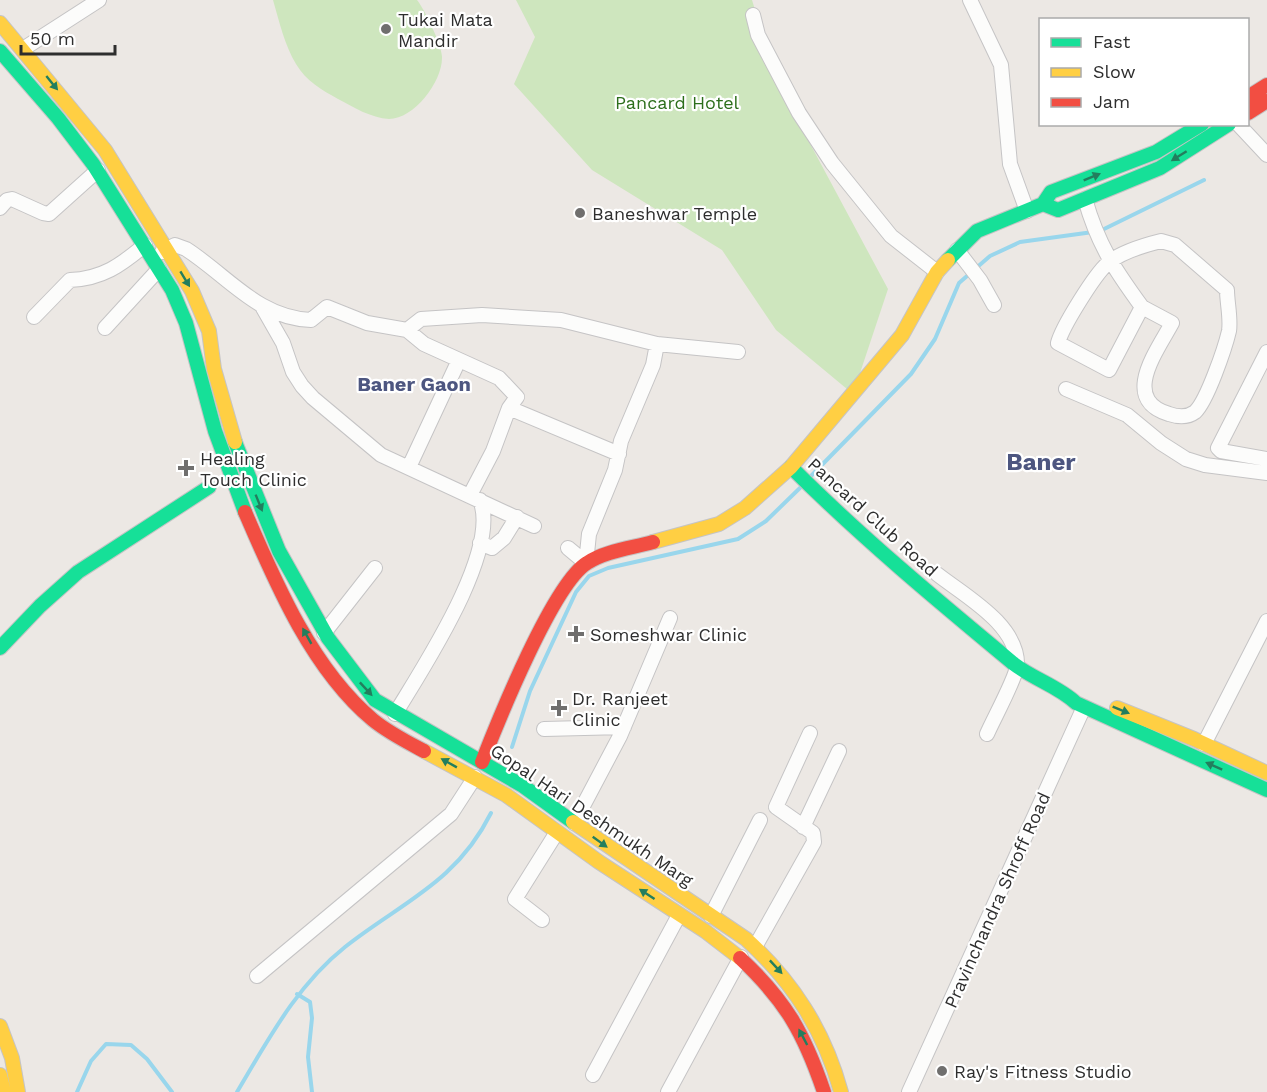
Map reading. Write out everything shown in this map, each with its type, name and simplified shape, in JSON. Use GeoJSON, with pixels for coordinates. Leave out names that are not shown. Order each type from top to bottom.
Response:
{"type":"FeatureCollection","features":[{"type":"Feature","properties":{"kind":"main road","name":"Gopal Hari Deshmukh Marg"},"geometry":{"type":"LineString","coordinates":[[0,23],[105,150],[192,291],[207,324],[214,369],[242,459],[279,551],[324,633],[360,683],[395,714],[523,786],[574,824],[755,947],[782,972],[808,1010],[825,1044],[841,1092]]}},
{"type":"Feature","properties":{"kind":"main road","name":"Gopal Hari Deshmukh Marg"},"geometry":{"type":"LineString","coordinates":[[0,51],[71,134],[98,170],[177,299],[195,349],[205,400],[233,482],[263,558],[313,647],[347,694],[364,712],[386,729],[514,800],[557,832],[741,957],[769,983],[793,1019],[807,1042],[824,1092]]}},
{"type":"Feature","properties":{"kind":"main road"},"geometry":{"type":"LineString","coordinates":[[1249,96],[1267,86]]}},
{"type":"Feature","properties":{"kind":"main road"},"geometry":{"type":"LineString","coordinates":[[1249,112],[1267,101]]}},
{"type":"Feature","properties":{"kind":"main road"},"geometry":{"type":"LineString","coordinates":[[793,469],[902,335],[937,272],[977,231],[1043,204],[1051,192],[1156,152],[1199,126]]}},
{"type":"Feature","properties":{"kind":"main road"},"geometry":{"type":"LineString","coordinates":[[1043,204],[1058,210],[1160,168],[1226,126]]}},
{"type":"Feature","properties":{"kind":"main road"},"geometry":{"type":"LineString","coordinates":[[209,487],[214,474],[242,459]]}},
{"type":"Feature","properties":{"kind":"main road","name":"Pancard Club Road"},"geometry":{"type":"LineString","coordinates":[[482,762],[497,723],[555,602],[569,580],[586,563],[602,556],[719,524],[745,508],[793,469],[904,571],[1017,666],[1084,707],[1267,790]]}},
{"type":"Feature","properties":{"kind":"main road"},"geometry":{"type":"LineString","coordinates":[[0,648],[40,606],[78,572],[209,487],[221,487],[248,475]]}},
{"type":"Feature","properties":{"kind":"main road","name":"Pancard Club Road"},"geometry":{"type":"LineString","coordinates":[[1066,694],[1081,694],[1204,744],[1267,773]]}},
{"type":"Feature","properties":{"kind":"main road"},"geometry":{"type":"LineString","coordinates":[[0,1026],[12,1059],[18,1092]]}},
{"type":"Feature","properties":{"kind":"main road"},"geometry":{"type":"LineString","coordinates":[[0,1075],[4,1092]]}},
{"type":"Feature","properties":{"kind":"street"},"geometry":{"type":"LineString","coordinates":[[23,49],[99,0]]}},
{"type":"Feature","properties":{"kind":"street"},"geometry":{"type":"LineString","coordinates":[[970,0],[1001,65],[1010,164],[1027,211]]}},
{"type":"Feature","properties":{"kind":"street"},"geometry":{"type":"LineString","coordinates":[[753,15],[758,35],[799,113],[832,164],[891,236],[937,272]]}},
{"type":"Feature","properties":{"kind":"street"},"geometry":{"type":"LineString","coordinates":[[1240,126],[1267,155]]}},
{"type":"Feature","properties":{"kind":"street"},"geometry":{"type":"LineString","coordinates":[[0,208],[7,200],[12,199],[49,214],[98,170]]}},
{"type":"Feature","properties":{"kind":"street"},"geometry":{"type":"LineString","coordinates":[[1085,199],[1092,223],[1109,262],[1142,307],[1172,323],[1146,372],[1144,390],[1147,399],[1156,410],[1172,415],[1183,417],[1194,413],[1202,403],[1229,330],[1227,290],[1175,246],[1161,242],[1148,244],[1109,262],[1095,279],[1058,340],[1059,345],[1109,370],[1142,307]]}},
{"type":"Feature","properties":{"kind":"street"},"geometry":{"type":"LineString","coordinates":[[34,317],[70,280],[87,280],[107,273],[145,245]]}},
{"type":"Feature","properties":{"kind":"street"},"geometry":{"type":"LineString","coordinates":[[105,328],[167,249],[175,245],[186,249],[263,309],[283,343],[293,372],[313,398],[381,455],[534,526]]}},
{"type":"Feature","properties":{"kind":"street"},"geometry":{"type":"LineString","coordinates":[[957,250],[978,277],[994,305]]}},
{"type":"Feature","properties":{"kind":"street"},"geometry":{"type":"LineString","coordinates":[[263,309],[298,319],[311,320],[327,307],[367,323],[406,330],[424,344],[499,378],[517,397],[509,408],[475,497],[484,518],[480,543],[456,611],[395,714]]}},
{"type":"Feature","properties":{"kind":"street"},"geometry":{"type":"LineString","coordinates":[[406,330],[421,319],[437,315],[482,315],[561,320],[657,344],[738,352]]}},
{"type":"Feature","properties":{"kind":"street"},"geometry":{"type":"LineString","coordinates":[[586,563],[589,534],[606,496],[621,441],[653,365],[657,344]]}},
{"type":"Feature","properties":{"kind":"street"},"geometry":{"type":"LineString","coordinates":[[1267,352],[1218,448],[1221,451],[1267,459]]}},
{"type":"Feature","properties":{"kind":"street"},"geometry":{"type":"LineString","coordinates":[[409,467],[459,360]]}},
{"type":"Feature","properties":{"kind":"street"},"geometry":{"type":"LineString","coordinates":[[1065,389],[1127,415],[1161,443],[1186,459],[1204,465],[1267,473]]}},
{"type":"Feature","properties":{"kind":"street"},"geometry":{"type":"LineString","coordinates":[[509,408],[619,454]]}},
{"type":"Feature","properties":{"kind":"street"},"geometry":{"type":"LineString","coordinates":[[480,543],[492,548],[499,544],[517,517]]}},
{"type":"Feature","properties":{"kind":"street"},"geometry":{"type":"LineString","coordinates":[[568,548],[586,563]]}},
{"type":"Feature","properties":{"kind":"street"},"geometry":{"type":"LineString","coordinates":[[324,633],[375,568]]}},
{"type":"Feature","properties":{"kind":"street"},"geometry":{"type":"LineString","coordinates":[[937,574],[1001,623],[1009,634],[1017,666],[987,734]]}},
{"type":"Feature","properties":{"kind":"street"},"geometry":{"type":"LineString","coordinates":[[574,824],[624,727],[670,618]]}},
{"type":"Feature","properties":{"kind":"street"},"geometry":{"type":"LineString","coordinates":[[1204,744],[1267,621]]}},
{"type":"Feature","properties":{"kind":"street","name":"Pravinchandra Shroff Road"},"geometry":{"type":"LineString","coordinates":[[909,1092],[1084,707]]}},
{"type":"Feature","properties":{"kind":"street"},"geometry":{"type":"LineString","coordinates":[[544,729],[624,727]]}},
{"type":"Feature","properties":{"kind":"street"},"geometry":{"type":"LineString","coordinates":[[755,947],[814,842],[813,833],[777,810],[776,802],[810,733]]}},
{"type":"Feature","properties":{"kind":"street"},"geometry":{"type":"LineString","coordinates":[[803,827],[839,751]]}},
{"type":"Feature","properties":{"kind":"street"},"geometry":{"type":"LineString","coordinates":[[257,976],[451,814],[475,777]]}},
{"type":"Feature","properties":{"kind":"street"},"geometry":{"type":"LineString","coordinates":[[711,916],[760,820]]}},
{"type":"Feature","properties":{"kind":"street"},"geometry":{"type":"LineString","coordinates":[[542,920],[515,899],[557,832]]}},
{"type":"Feature","properties":{"kind":"street"},"geometry":{"type":"LineString","coordinates":[[593,1075],[679,915]]}},
{"type":"Feature","properties":{"kind":"street"},"geometry":{"type":"LineString","coordinates":[[668,1092],[741,957]]}},
{"type":"Feature","properties":{"kind":"green space"},"geometry":{"type":"Polygon","coordinates":[[[273,0],[417,0],[442,53],[441,68],[432,88],[425,98],[408,113],[389,119],[362,112],[338,99],[309,80],[300,70],[285,41],[273,0]]]}},
{"type":"Feature","properties":{"kind":"green space","name":"Pancard Hotel"},"geometry":{"type":"Polygon","coordinates":[[[516,0],[752,0],[771,62],[800,125],[888,289],[853,394],[776,330],[722,250],[592,170],[514,84],[535,37],[516,0]]]}},
{"type":"Feature","properties":{"kind":"waterway"},"geometry":{"type":"LineString","coordinates":[[1100,231],[1204,180]]}},
{"type":"Feature","properties":{"kind":"waterway"},"geometry":{"type":"LineString","coordinates":[[811,476],[911,374],[935,339],[959,283],[990,256],[1020,242],[1093,232]]}},
{"type":"Feature","properties":{"kind":"waterway"},"geometry":{"type":"LineString","coordinates":[[512,747],[530,691],[576,592],[589,576],[608,568],[738,539],[766,521],[802,486]]}},
{"type":"Feature","properties":{"kind":"waterway"},"geometry":{"type":"LineString","coordinates":[[237,1092],[285,1014],[312,978],[345,947],[444,874],[477,837],[491,813]]}},
{"type":"Feature","properties":{"kind":"waterway"},"geometry":{"type":"LineString","coordinates":[[297,994],[310,1002],[312,1018],[308,1057],[312,1092]]}},
{"type":"Feature","properties":{"kind":"waterway"},"geometry":{"type":"LineString","coordinates":[[77,1092],[91,1061],[106,1044],[131,1045],[147,1059],[172,1092]]}},
{"type":"Feature","properties":{"kind":"traffic: fast"},"geometry":{"type":"LineString","coordinates":[[0,51],[58,118],[93,164],[172,290],[186,323],[215,431],[245,512]]}},
{"type":"Feature","properties":{"kind":"traffic: fast"},"geometry":{"type":"LineString","coordinates":[[948,260],[977,231],[1043,204],[1051,192],[1156,152],[1199,126]]}},
{"type":"Feature","properties":{"kind":"traffic: fast"},"geometry":{"type":"LineString","coordinates":[[1043,204],[1058,210],[1160,168],[1226,126]]}},
{"type":"Feature","properties":{"kind":"traffic: fast"},"geometry":{"type":"LineString","coordinates":[[235,442],[279,551],[328,638],[375,700],[523,786],[573,822]]}},
{"type":"Feature","properties":{"kind":"traffic: fast"},"geometry":{"type":"LineString","coordinates":[[791,467],[900,568],[1021,669],[1076,703],[1267,790]]}},
{"type":"Feature","properties":{"kind":"traffic: fast"},"geometry":{"type":"LineString","coordinates":[[0,648],[40,606],[78,572],[209,487]]}},
{"type":"Feature","properties":{"kind":"traffic: slow"},"geometry":{"type":"LineString","coordinates":[[0,23],[105,150],[192,291],[209,331],[214,369],[235,442]]}},
{"type":"Feature","properties":{"kind":"traffic: slow"},"geometry":{"type":"LineString","coordinates":[[653,542],[719,524],[745,508],[791,467],[902,335],[937,272],[948,260]]}},
{"type":"Feature","properties":{"kind":"traffic: slow"},"geometry":{"type":"LineString","coordinates":[[1117,708],[1194,739],[1267,773]]}},
{"type":"Feature","properties":{"kind":"traffic: slow"},"geometry":{"type":"LineString","coordinates":[[424,751],[506,795],[599,862],[705,931],[740,958]]}},
{"type":"Feature","properties":{"kind":"traffic: slow"},"geometry":{"type":"LineString","coordinates":[[573,822],[746,939],[763,955],[805,1008],[826,1048],[841,1092]]}},
{"type":"Feature","properties":{"kind":"traffic: slow"},"geometry":{"type":"LineString","coordinates":[[0,1026],[12,1058],[18,1092]]}},
{"type":"Feature","properties":{"kind":"traffic: slow"},"geometry":{"type":"LineString","coordinates":[[0,1075],[4,1092]]}},
{"type":"Feature","properties":{"kind":"traffic: jam"},"geometry":{"type":"LineString","coordinates":[[1249,96],[1267,85]]}},
{"type":"Feature","properties":{"kind":"traffic: jam"},"geometry":{"type":"LineString","coordinates":[[1249,112],[1267,101]]}},
{"type":"Feature","properties":{"kind":"traffic: jam"},"geometry":{"type":"LineString","coordinates":[[245,512],[283,596],[314,651],[332,676],[373,720],[424,751]]}},
{"type":"Feature","properties":{"kind":"traffic: jam"},"geometry":{"type":"LineString","coordinates":[[482,762],[543,624],[573,576],[594,559],[653,542]]}},
{"type":"Feature","properties":{"kind":"traffic: jam"},"geometry":{"type":"LineString","coordinates":[[740,958],[770,989],[792,1019],[809,1052],[824,1092]]}},
{"type":"Feature","properties":{"kind":"place","name":"Tukai Mata Mandir"},"geometry":{"type":"Point","coordinates":[386,29]}},
{"type":"Feature","properties":{"kind":"place","name":"Baneshwar Temple"},"geometry":{"type":"Point","coordinates":[580,213]}},
{"type":"Feature","properties":{"kind":"place","name":"Healing Touch Clinic"},"geometry":{"type":"Point","coordinates":[186,468]}},
{"type":"Feature","properties":{"kind":"place","name":"Someshwar Clinic"},"geometry":{"type":"Point","coordinates":[576,634]}},
{"type":"Feature","properties":{"kind":"place","name":"Dr. Ranjeet Clinic"},"geometry":{"type":"Point","coordinates":[559,708]}},
{"type":"Feature","properties":{"kind":"place","name":"Ray's Fitness Studio"},"geometry":{"type":"Point","coordinates":[942,1071]}},
{"type":"Feature","properties":{"kind":"district","name":"Baner Gaon"},"geometry":{"type":"Point","coordinates":[414,384]}},
{"type":"Feature","properties":{"kind":"district","name":"Baner"},"geometry":{"type":"Point","coordinates":[1041,462]}}]}
